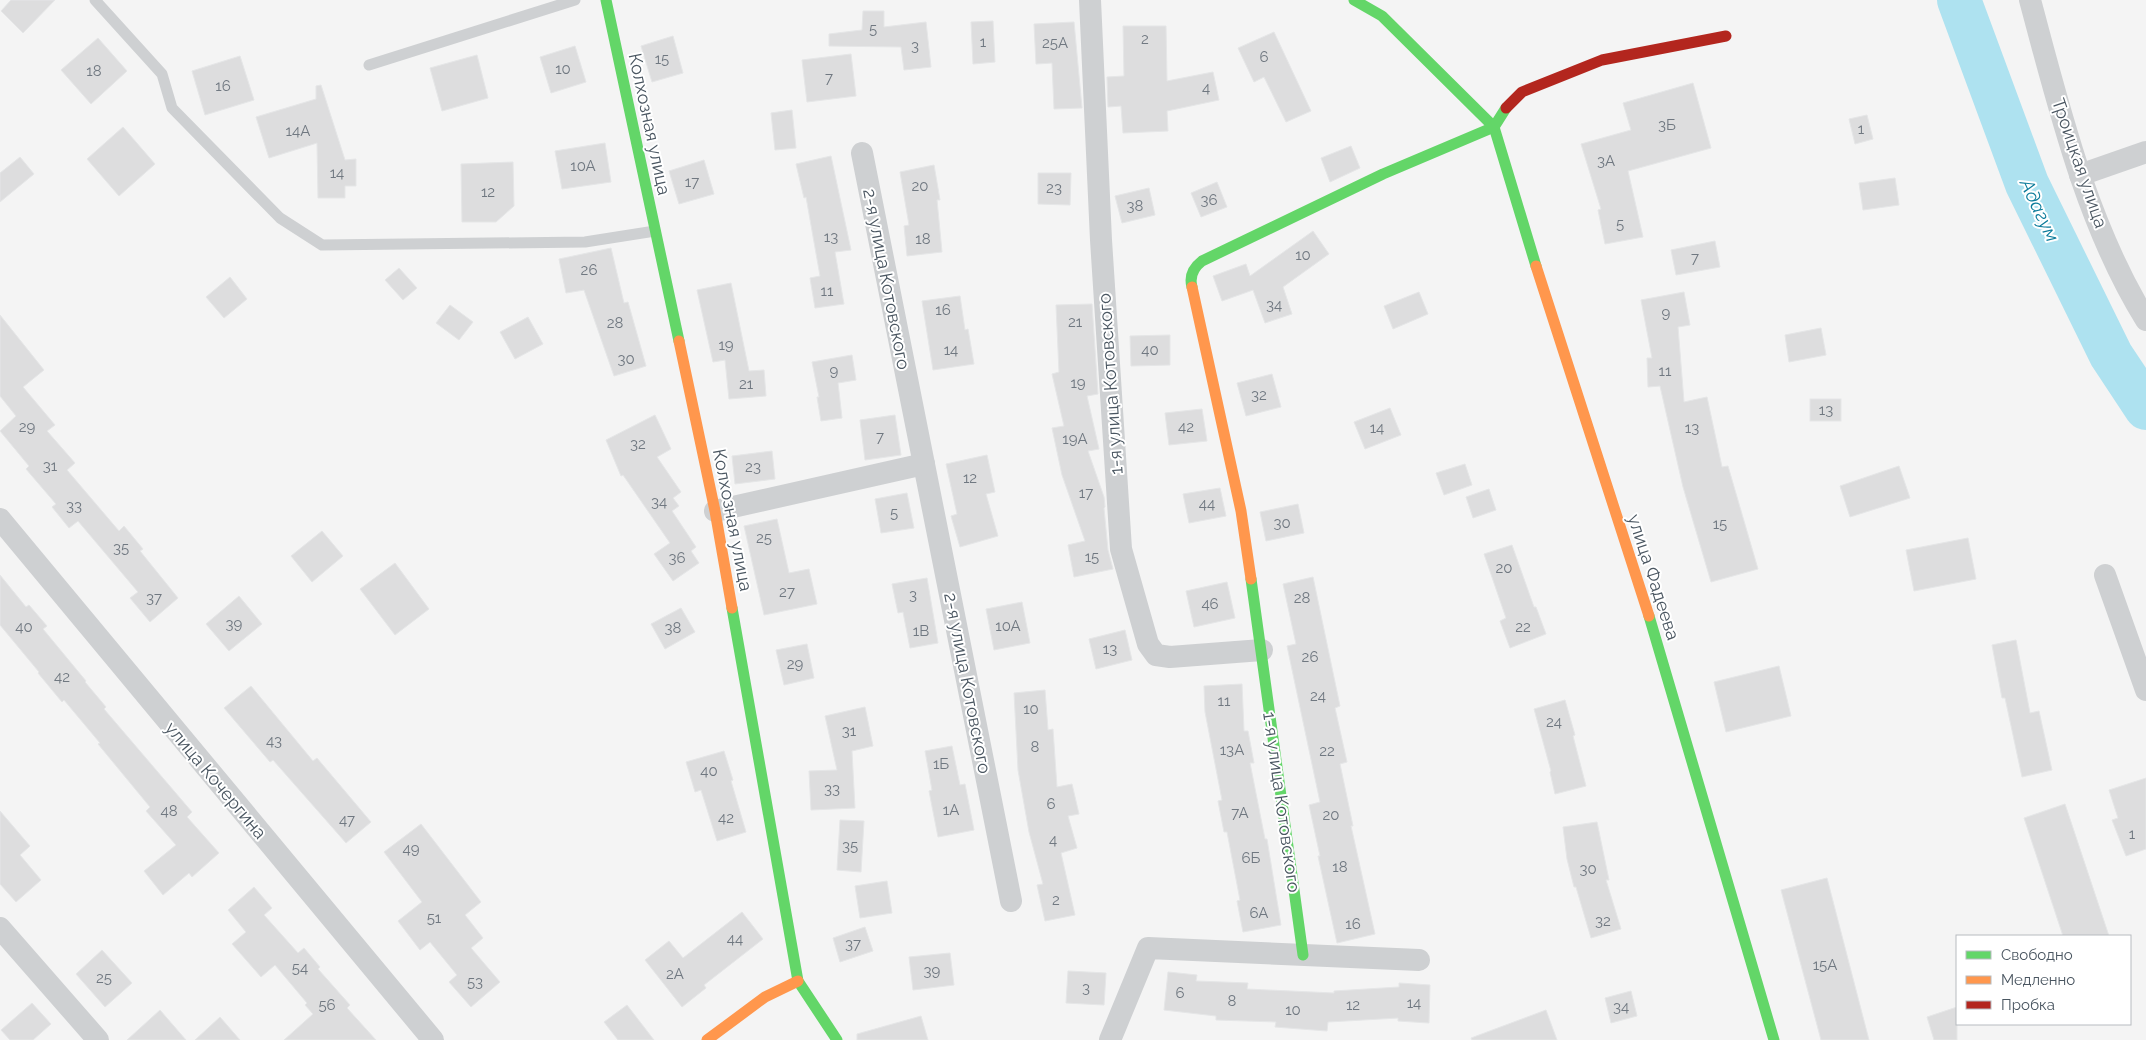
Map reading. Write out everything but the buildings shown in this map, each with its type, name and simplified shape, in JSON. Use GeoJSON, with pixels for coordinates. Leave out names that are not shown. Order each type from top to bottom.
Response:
{"type":"FeatureCollection","features":[{"type":"Feature","properties":{"kind":"street","name":"Колхозная улица"},"geometry":{"type":"LineString","coordinates":[[606,0],[715,511],[798,981],[837,1040]]}},
{"type":"Feature","properties":{"kind":"street","name":"1-я улица Котовского"},"geometry":{"type":"LineString","coordinates":[[1090,0],[1100,240],[1121,549],[1148,644],[1156,655],[1170,657],[1262,650]]}},
{"type":"Feature","properties":{"kind":"street","name":"улица Фадеева"},"geometry":{"type":"LineString","coordinates":[[1354,0],[1382,16],[1494,127],[1559,342],[1662,658],[1774,1040]]}},
{"type":"Feature","properties":{"kind":"street","name":"Троицкая улица"},"geometry":{"type":"LineString","coordinates":[[2030,0],[2080,175],[2126,288],[2146,320]]}},
{"type":"Feature","properties":{"kind":"street"},"geometry":{"type":"LineString","coordinates":[[1494,127],[1504,110],[1522,92],[1602,60],[1726,36]]}},
{"type":"Feature","properties":{"kind":"street","name":"1-я улица Котовского"},"geometry":{"type":"LineString","coordinates":[[1303,955],[1262,650],[1241,511],[1190,280],[1194,267],[1202,261],[1444,146],[1494,127]]}},
{"type":"Feature","properties":{"kind":"street"},"geometry":{"type":"LineString","coordinates":[[2080,175],[2146,152]]}},
{"type":"Feature","properties":{"kind":"street","name":"2-я улица Котовского"},"geometry":{"type":"LineString","coordinates":[[862,153],[1011,901]]}},
{"type":"Feature","properties":{"kind":"street"},"geometry":{"type":"LineString","coordinates":[[715,511],[924,464]]}},
{"type":"Feature","properties":{"kind":"street","name":"улица Кочергина"},"geometry":{"type":"LineString","coordinates":[[0,519],[433,1040]]}},
{"type":"Feature","properties":{"kind":"street"},"geometry":{"type":"LineString","coordinates":[[2105,575],[2146,690]]}},
{"type":"Feature","properties":{"kind":"street"},"geometry":{"type":"LineString","coordinates":[[0,928],[98,1040]]}},
{"type":"Feature","properties":{"kind":"street"},"geometry":{"type":"LineString","coordinates":[[1110,1040],[1148,948],[1419,960]]}},
{"type":"Feature","properties":{"kind":"street"},"geometry":{"type":"LineString","coordinates":[[707,1040],[765,996],[798,981]]}},
{"type":"Feature","properties":{"kind":"lane"},"geometry":{"type":"LineString","coordinates":[[95,0],[162,74],[172,108],[280,218],[322,245],[585,242],[655,231]]}},
{"type":"Feature","properties":{"kind":"lane"},"geometry":{"type":"LineString","coordinates":[[369,64],[574,0]]}},
{"type":"Feature","properties":{"kind":"waterway","name":"Адагум"},"geometry":{"type":"LineString","coordinates":[[1959,0],[2027,184],[2111,355],[2146,408]]}},
{"type":"Feature","properties":{"kind":"traffic: fast"},"geometry":{"type":"LineString","coordinates":[[606,0],[679,341]]}},
{"type":"Feature","properties":{"kind":"traffic: fast"},"geometry":{"type":"LineString","coordinates":[[1354,0],[1382,16],[1494,127],[1536,266]]}},
{"type":"Feature","properties":{"kind":"traffic: fast"},"geometry":{"type":"LineString","coordinates":[[1192,287],[1192,273],[1202,261],[1383,174],[1494,127],[1506,108]]}},
{"type":"Feature","properties":{"kind":"traffic: fast"},"geometry":{"type":"LineString","coordinates":[[1251,579],[1303,955]]}},
{"type":"Feature","properties":{"kind":"traffic: fast"},"geometry":{"type":"LineString","coordinates":[[732,608],[798,981],[837,1040]]}},
{"type":"Feature","properties":{"kind":"traffic: fast"},"geometry":{"type":"LineString","coordinates":[[1649,616],[1774,1040]]}},
{"type":"Feature","properties":{"kind":"traffic: slow"},"geometry":{"type":"LineString","coordinates":[[1536,266],[1649,616]]}},
{"type":"Feature","properties":{"kind":"traffic: slow"},"geometry":{"type":"LineString","coordinates":[[1192,287],[1241,511],[1251,579]]}},
{"type":"Feature","properties":{"kind":"traffic: slow"},"geometry":{"type":"LineString","coordinates":[[679,341],[715,511],[732,608]]}},
{"type":"Feature","properties":{"kind":"traffic: slow"},"geometry":{"type":"LineString","coordinates":[[707,1040],[765,997],[798,981]]}},
{"type":"Feature","properties":{"kind":"traffic: jam"},"geometry":{"type":"LineString","coordinates":[[1506,108],[1522,92],[1602,60],[1726,36]]}}]}
